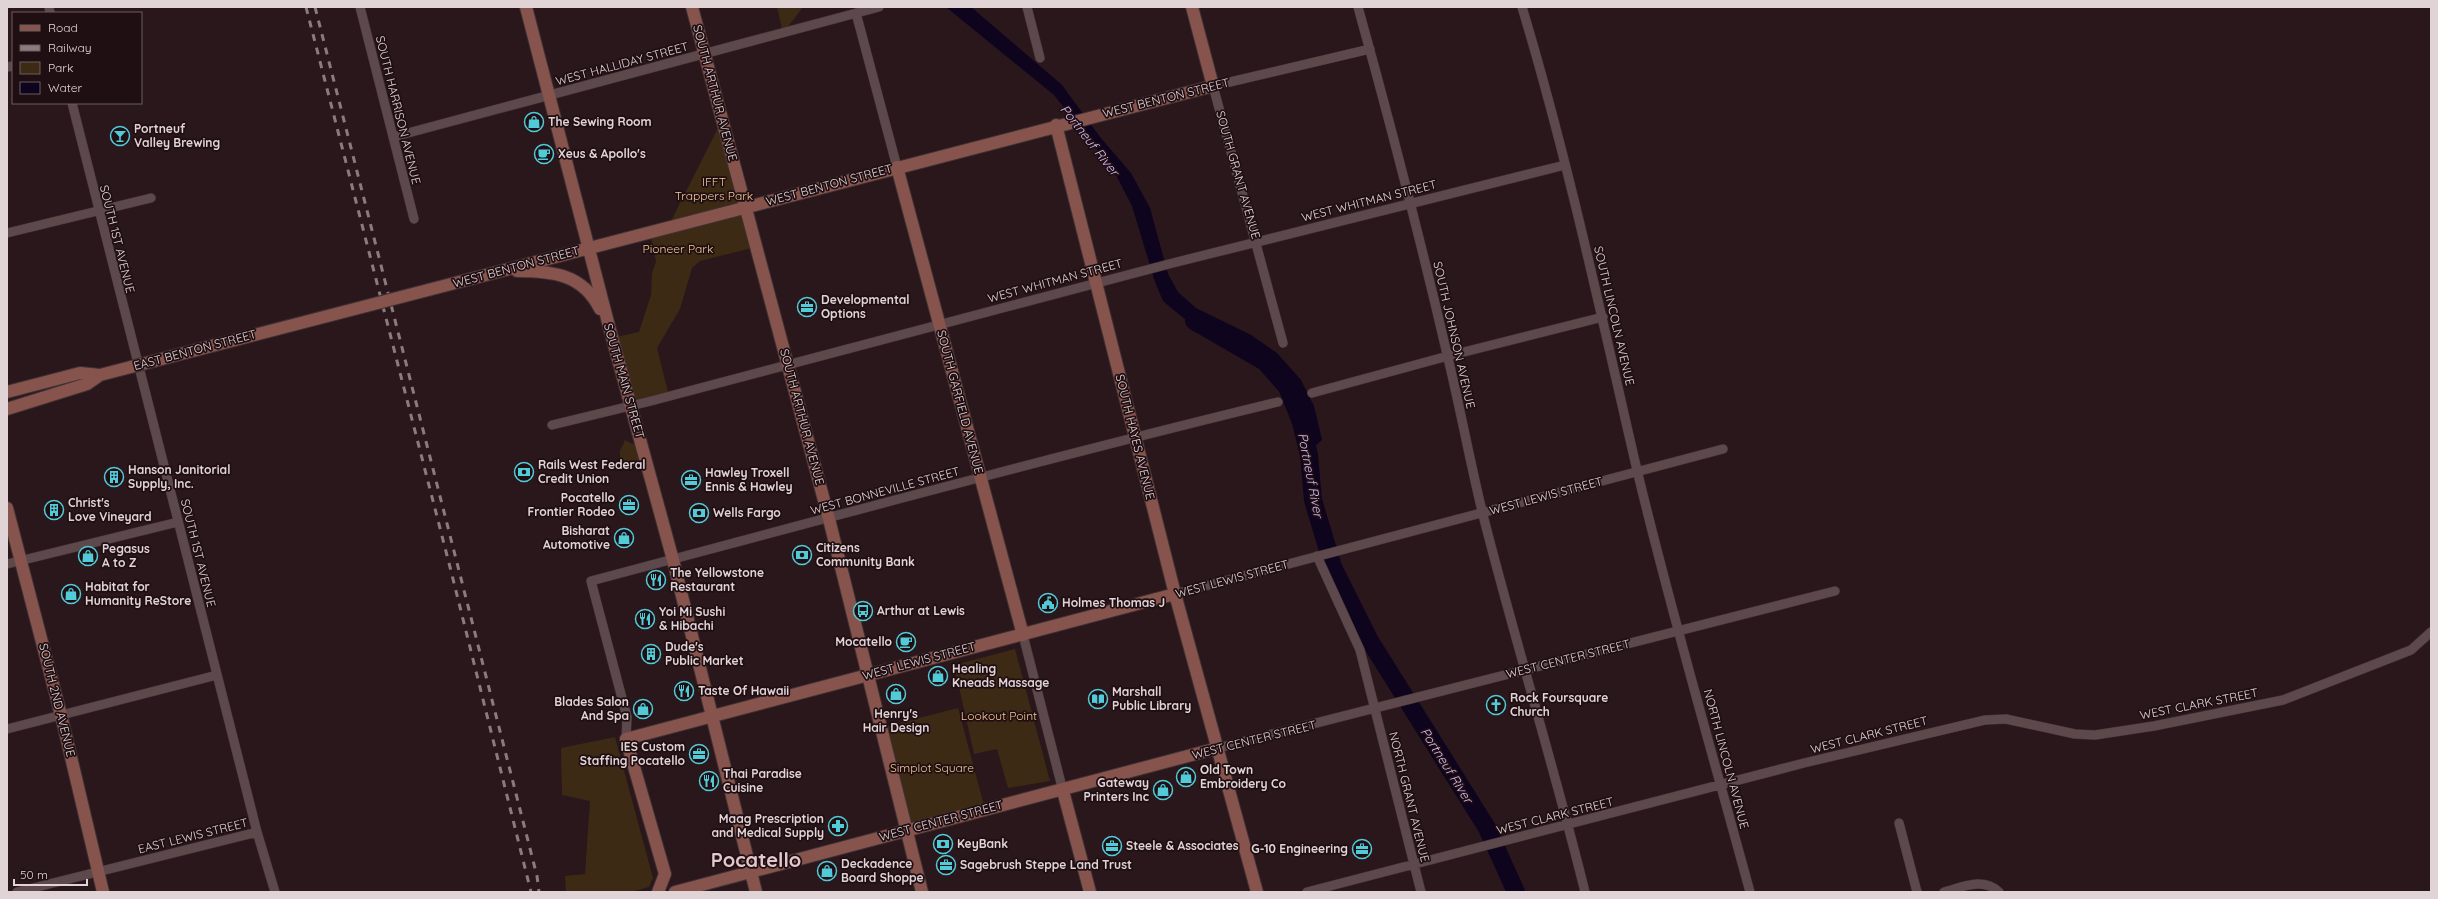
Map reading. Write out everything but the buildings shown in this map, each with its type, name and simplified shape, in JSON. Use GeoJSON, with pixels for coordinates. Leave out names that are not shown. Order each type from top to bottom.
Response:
{"type":"FeatureCollection","features":[{"type":"Feature","properties":{"kind":"street","name":"SOUTH HARRISON AVENUE"},"geometry":{"type":"LineString","coordinates":[[360,7],[414,219]]}},
{"type":"Feature","properties":{"kind":"street","name":"SOUTH MAIN STREET"},"geometry":{"type":"LineString","coordinates":[[526,7],[548,96],[590,247],[610,330],[673,560],[756,892]]}},
{"type":"Feature","properties":{"kind":"street","name":"SOUTH ARTHUR AVENUE"},"geometry":{"type":"LineString","coordinates":[[692,7],[829,519],[922,892]]}},
{"type":"Feature","properties":{"kind":"street","name":"WEST HALLIDAY STREET"},"geometry":{"type":"LineString","coordinates":[[393,137],[879,7]]}},
{"type":"Feature","properties":{"kind":"street"},"geometry":{"type":"LineString","coordinates":[[1027,7],[1040,58]]}},
{"type":"Feature","properties":{"kind":"street","name":"SOUTH GRANT AVENUE"},"geometry":{"type":"LineString","coordinates":[[1192,7],[1283,343]]}},
{"type":"Feature","properties":{"kind":"street","name":"SOUTH JOHNSON AVENUE"},"geometry":{"type":"LineString","coordinates":[[1358,7],[1410,203],[1448,356],[1483,513],[1524,670],[1569,824],[1585,892]]}},
{"type":"Feature","properties":{"kind":"street","name":"SOUTH LINCOLN AVENUE"},"geometry":{"type":"LineString","coordinates":[[1522,7],[1547,89],[1603,317],[1638,472],[1680,632]]}},
{"type":"Feature","properties":{"kind":"street","name":"SOUTH GARFIELD AVENUE"},"geometry":{"type":"LineString","coordinates":[[856,13],[1023,634],[1063,791]]}},
{"type":"Feature","properties":{"kind":"street","name":"WEST BENTON STREET"},"geometry":{"type":"LineString","coordinates":[[290,326],[745,208],[1056,125],[1370,49]]}},
{"type":"Feature","properties":{"kind":"street","name":"SOUTH 1ST AVENUE"},"geometry":{"type":"LineString","coordinates":[[72,104],[98,211],[257,832],[275,892]]}},
{"type":"Feature","properties":{"kind":"street","name":"SOUTH HAYES AVENUE"},"geometry":{"type":"LineString","coordinates":[[1056,125],[1175,594],[1257,892]]}},
{"type":"Feature","properties":{"kind":"street","name":"WEST WHITMAN STREET"},"geometry":{"type":"LineString","coordinates":[[552,425],[632,406],[1145,270],[1565,165]]}},
{"type":"Feature","properties":{"kind":"street"},"geometry":{"type":"LineString","coordinates":[[7,233],[151,198]]}},
{"type":"Feature","properties":{"kind":"street"},"geometry":{"type":"LineString","coordinates":[[500,271],[554,273],[574,281],[593,294],[610,330]]}},
{"type":"Feature","properties":{"kind":"street"},"geometry":{"type":"LineString","coordinates":[[1312,393],[1448,356],[1603,317]]}},
{"type":"Feature","properties":{"kind":"street","name":"EAST BENTON STREET"},"geometry":{"type":"LineString","coordinates":[[7,392],[80,373],[100,375],[290,326]]}},
{"type":"Feature","properties":{"kind":"street","name":"EAST BENTON STREET"},"geometry":{"type":"LineString","coordinates":[[7,409],[87,384],[100,375]]}},
{"type":"Feature","properties":{"kind":"street"},"geometry":{"type":"LineString","coordinates":[[7,401],[15,399],[28,386]]}},
{"type":"Feature","properties":{"kind":"street","name":"WEST BONNEVILLE STREET"},"geometry":{"type":"LineString","coordinates":[[626,739],[627,718],[591,581],[829,519],[980,477],[1136,439],[1278,402]]}},
{"type":"Feature","properties":{"kind":"street","name":"WEST LEWIS STREET"},"geometry":{"type":"LineString","coordinates":[[626,739],[1723,449]]}},
{"type":"Feature","properties":{"kind":"street","name":"SOUTH 2ND AVENUE"},"geometry":{"type":"LineString","coordinates":[[7,508],[61,715],[104,892]]}},
{"type":"Feature","properties":{"kind":"street"},"geometry":{"type":"LineString","coordinates":[[7,564],[178,522]]}},
{"type":"Feature","properties":{"kind":"street"},"geometry":{"type":"LineString","coordinates":[[1317,556],[1360,650],[1374,708]]}},
{"type":"Feature","properties":{"kind":"street","name":"WEST CENTER STREET"},"geometry":{"type":"LineString","coordinates":[[675,892],[751,873],[906,829],[1063,791],[1218,748],[1680,632],[1835,591]]}},
{"type":"Feature","properties":{"kind":"street","name":"NORTH LINCOLN AVENUE"},"geometry":{"type":"LineString","coordinates":[[1680,632],[1750,892]]}},
{"type":"Feature","properties":{"kind":"street","name":"WEST CLARK STREET"},"geometry":{"type":"LineString","coordinates":[[1307,892],[1721,785],[1985,720],[2006,719],[2075,734],[2095,735],[2154,726],[2283,700],[2411,650],[2431,632]]}},
{"type":"Feature","properties":{"kind":"street"},"geometry":{"type":"LineString","coordinates":[[7,729],[217,675]]}},
{"type":"Feature","properties":{"kind":"street","name":"NORTH GRANT AVENUE"},"geometry":{"type":"LineString","coordinates":[[1374,708],[1421,892]]}},
{"type":"Feature","properties":{"kind":"street"},"geometry":{"type":"LineString","coordinates":[[626,739],[665,874],[676,884],[692,888]]}},
{"type":"Feature","properties":{"kind":"street"},"geometry":{"type":"LineString","coordinates":[[1063,791],[1090,892]]}},
{"type":"Feature","properties":{"kind":"street"},"geometry":{"type":"LineString","coordinates":[[1899,823],[1918,892]]}},
{"type":"Feature","properties":{"kind":"street","name":"EAST LEWIS STREET"},"geometry":{"type":"LineString","coordinates":[[17,892],[257,832]]}},
{"type":"Feature","properties":{"kind":"street"},"geometry":{"type":"LineString","coordinates":[[658,892],[665,874]]}},
{"type":"Feature","properties":{"kind":"street"},"geometry":{"type":"LineString","coordinates":[[1944,892],[1980,883],[1992,885],[1999,892]]}},
{"type":"Feature","properties":{"kind":"green space"},"geometry":{"type":"Polygon","coordinates":[[[777,7],[803,7],[783,33],[777,7]]]}},
{"type":"Feature","properties":{"kind":"green space","name":"Pioneer Park"},"geometry":{"type":"Polygon","coordinates":[[[722,120],[756,247],[700,261],[692,268],[680,309],[657,348],[669,396],[632,406],[612,338],[639,332],[651,295],[652,273],[656,262],[650,232],[668,227],[722,120]]]}},
{"type":"Feature","properties":{"kind":"green space"},"geometry":{"type":"Polygon","coordinates":[[[625,440],[637,446],[639,463],[628,464],[620,459],[620,451],[625,440]]]}},
{"type":"Feature","properties":{"kind":"green space","name":"Lookout Point"},"geometry":{"type":"Polygon","coordinates":[[[1015,649],[1050,781],[1008,788],[997,749],[974,754],[954,665],[1015,649]]]}},
{"type":"Feature","properties":{"kind":"green space","name":"Simplot Square"},"geometry":{"type":"Polygon","coordinates":[[[958,708],[985,809],[906,829],[880,728],[958,708]]]}},
{"type":"Feature","properties":{"kind":"green space"},"geometry":{"type":"Polygon","coordinates":[[[615,737],[653,878],[649,887],[631,892],[566,892],[565,876],[585,874],[590,801],[562,795],[561,748],[615,737]]]}},
{"type":"Feature","properties":{"kind":"water"},"geometry":{"type":"Polygon","coordinates":[[[946,7],[971,7],[1062,85],[1100,137],[1131,173],[1150,208],[1168,274],[1178,292],[1196,308],[1251,335],[1277,353],[1301,380],[1314,406],[1322,440],[1307,453],[1299,400],[1272,362],[1241,340],[1203,330],[1187,321],[1163,301],[1155,282],[1132,206],[1114,171],[1054,95],[946,7]]]}},
{"type":"Feature","properties":{"kind":"waterway","name":"Portneuf River"},"geometry":{"type":"LineString","coordinates":[[1194,321],[1265,362],[1287,387],[1301,422],[1309,455],[1313,500],[1333,567],[1370,641],[1487,828],[1516,892]]}},
{"type":"Feature","properties":{"kind":"railway"},"geometry":{"type":"LineString","coordinates":[[306,7],[451,571],[531,892]]}},
{"type":"Feature","properties":{"kind":"railway"},"geometry":{"type":"LineString","coordinates":[[315,7],[537,876],[539,892]]}},
{"type":"Feature","properties":{"kind":"place","name":"The Sewing Room"},"geometry":{"type":"Point","coordinates":[534,122]}},
{"type":"Feature","properties":{"kind":"place","name":"Portneuf Valley Brewing"},"geometry":{"type":"Point","coordinates":[120,136]}},
{"type":"Feature","properties":{"kind":"place","name":"Xeus & Apollo's"},"geometry":{"type":"Point","coordinates":[544,154]}},
{"type":"Feature","properties":{"kind":"place","name":"Developmental Options"},"geometry":{"type":"Point","coordinates":[807,307]}},
{"type":"Feature","properties":{"kind":"place","name":"Rails West Federal Credit Union"},"geometry":{"type":"Point","coordinates":[524,472]}},
{"type":"Feature","properties":{"kind":"place","name":"Hanson Janitorial Supply, Inc."},"geometry":{"type":"Point","coordinates":[114,477]}},
{"type":"Feature","properties":{"kind":"place","name":"Hawley Troxell Ennis & Hawley"},"geometry":{"type":"Point","coordinates":[691,480]}},
{"type":"Feature","properties":{"kind":"place","name":"Pocatello Frontier Rodeo"},"geometry":{"type":"Point","coordinates":[629,505]}},
{"type":"Feature","properties":{"kind":"place","name":"Christ's Love Vineyard"},"geometry":{"type":"Point","coordinates":[54,510]}},
{"type":"Feature","properties":{"kind":"place","name":"Wells Fargo"},"geometry":{"type":"Point","coordinates":[699,513]}},
{"type":"Feature","properties":{"kind":"place","name":"Bisharat Automotive"},"geometry":{"type":"Point","coordinates":[624,538]}},
{"type":"Feature","properties":{"kind":"place","name":"Citizens Community Bank"},"geometry":{"type":"Point","coordinates":[802,555]}},
{"type":"Feature","properties":{"kind":"place","name":"Pegasus A to Z"},"geometry":{"type":"Point","coordinates":[88,556]}},
{"type":"Feature","properties":{"kind":"place","name":"The Yellowstone Restaurant"},"geometry":{"type":"Point","coordinates":[656,580]}},
{"type":"Feature","properties":{"kind":"place","name":"Habitat for Humanity ReStore"},"geometry":{"type":"Point","coordinates":[71,594]}},
{"type":"Feature","properties":{"kind":"place","name":"Holmes Thomas J"},"geometry":{"type":"Point","coordinates":[1048,603]}},
{"type":"Feature","properties":{"kind":"place","name":"Arthur at Lewis"},"geometry":{"type":"Point","coordinates":[863,611]}},
{"type":"Feature","properties":{"kind":"place","name":"Yoi Mi Sushi & Hibachi"},"geometry":{"type":"Point","coordinates":[645,619]}},
{"type":"Feature","properties":{"kind":"place","name":"Mocatello"},"geometry":{"type":"Point","coordinates":[906,642]}},
{"type":"Feature","properties":{"kind":"place","name":"Dude's Public Market"},"geometry":{"type":"Point","coordinates":[651,654]}},
{"type":"Feature","properties":{"kind":"place","name":"Healing Kneads Massage"},"geometry":{"type":"Point","coordinates":[938,676]}},
{"type":"Feature","properties":{"kind":"place","name":"Taste Of Hawaii"},"geometry":{"type":"Point","coordinates":[684,691]}},
{"type":"Feature","properties":{"kind":"place","name":"Henry's Hair Design"},"geometry":{"type":"Point","coordinates":[896,694]}},
{"type":"Feature","properties":{"kind":"place","name":"Marshall Public Library"},"geometry":{"type":"Point","coordinates":[1098,699]}},
{"type":"Feature","properties":{"kind":"place","name":"Rock Foursquare Church"},"geometry":{"type":"Point","coordinates":[1496,705]}},
{"type":"Feature","properties":{"kind":"place","name":"Blades Salon And Spa"},"geometry":{"type":"Point","coordinates":[643,709]}},
{"type":"Feature","properties":{"kind":"place","name":"IES Custom Staffing Pocatello"},"geometry":{"type":"Point","coordinates":[699,754]}},
{"type":"Feature","properties":{"kind":"place","name":"Old Town Embroidery Co"},"geometry":{"type":"Point","coordinates":[1186,777]}},
{"type":"Feature","properties":{"kind":"place","name":"Thai Paradise Cuisine"},"geometry":{"type":"Point","coordinates":[709,781]}},
{"type":"Feature","properties":{"kind":"place","name":"Gateway Printers Inc"},"geometry":{"type":"Point","coordinates":[1163,790]}},
{"type":"Feature","properties":{"kind":"place","name":"Maag Prescription and Medical Supply"},"geometry":{"type":"Point","coordinates":[838,826]}},
{"type":"Feature","properties":{"kind":"place","name":"KeyBank"},"geometry":{"type":"Point","coordinates":[943,844]}},
{"type":"Feature","properties":{"kind":"place","name":"Steele & Associates"},"geometry":{"type":"Point","coordinates":[1112,846]}},
{"type":"Feature","properties":{"kind":"place","name":"G-10 Engineering"},"geometry":{"type":"Point","coordinates":[1362,849]}},
{"type":"Feature","properties":{"kind":"place","name":"Sagebrush Steppe Land Trust"},"geometry":{"type":"Point","coordinates":[946,865]}},
{"type":"Feature","properties":{"kind":"place","name":"Deckadence Board Shoppe"},"geometry":{"type":"Point","coordinates":[827,871]}},
{"type":"Feature","properties":{"kind":"district","name":"Pocatello"},"geometry":{"type":"Point","coordinates":[756,860]}},
{"type":"Feature","properties":{"kind":"park label","name":"IFFT Trappers Park"},"geometry":{"type":"Point","coordinates":[714,189]}}]}
